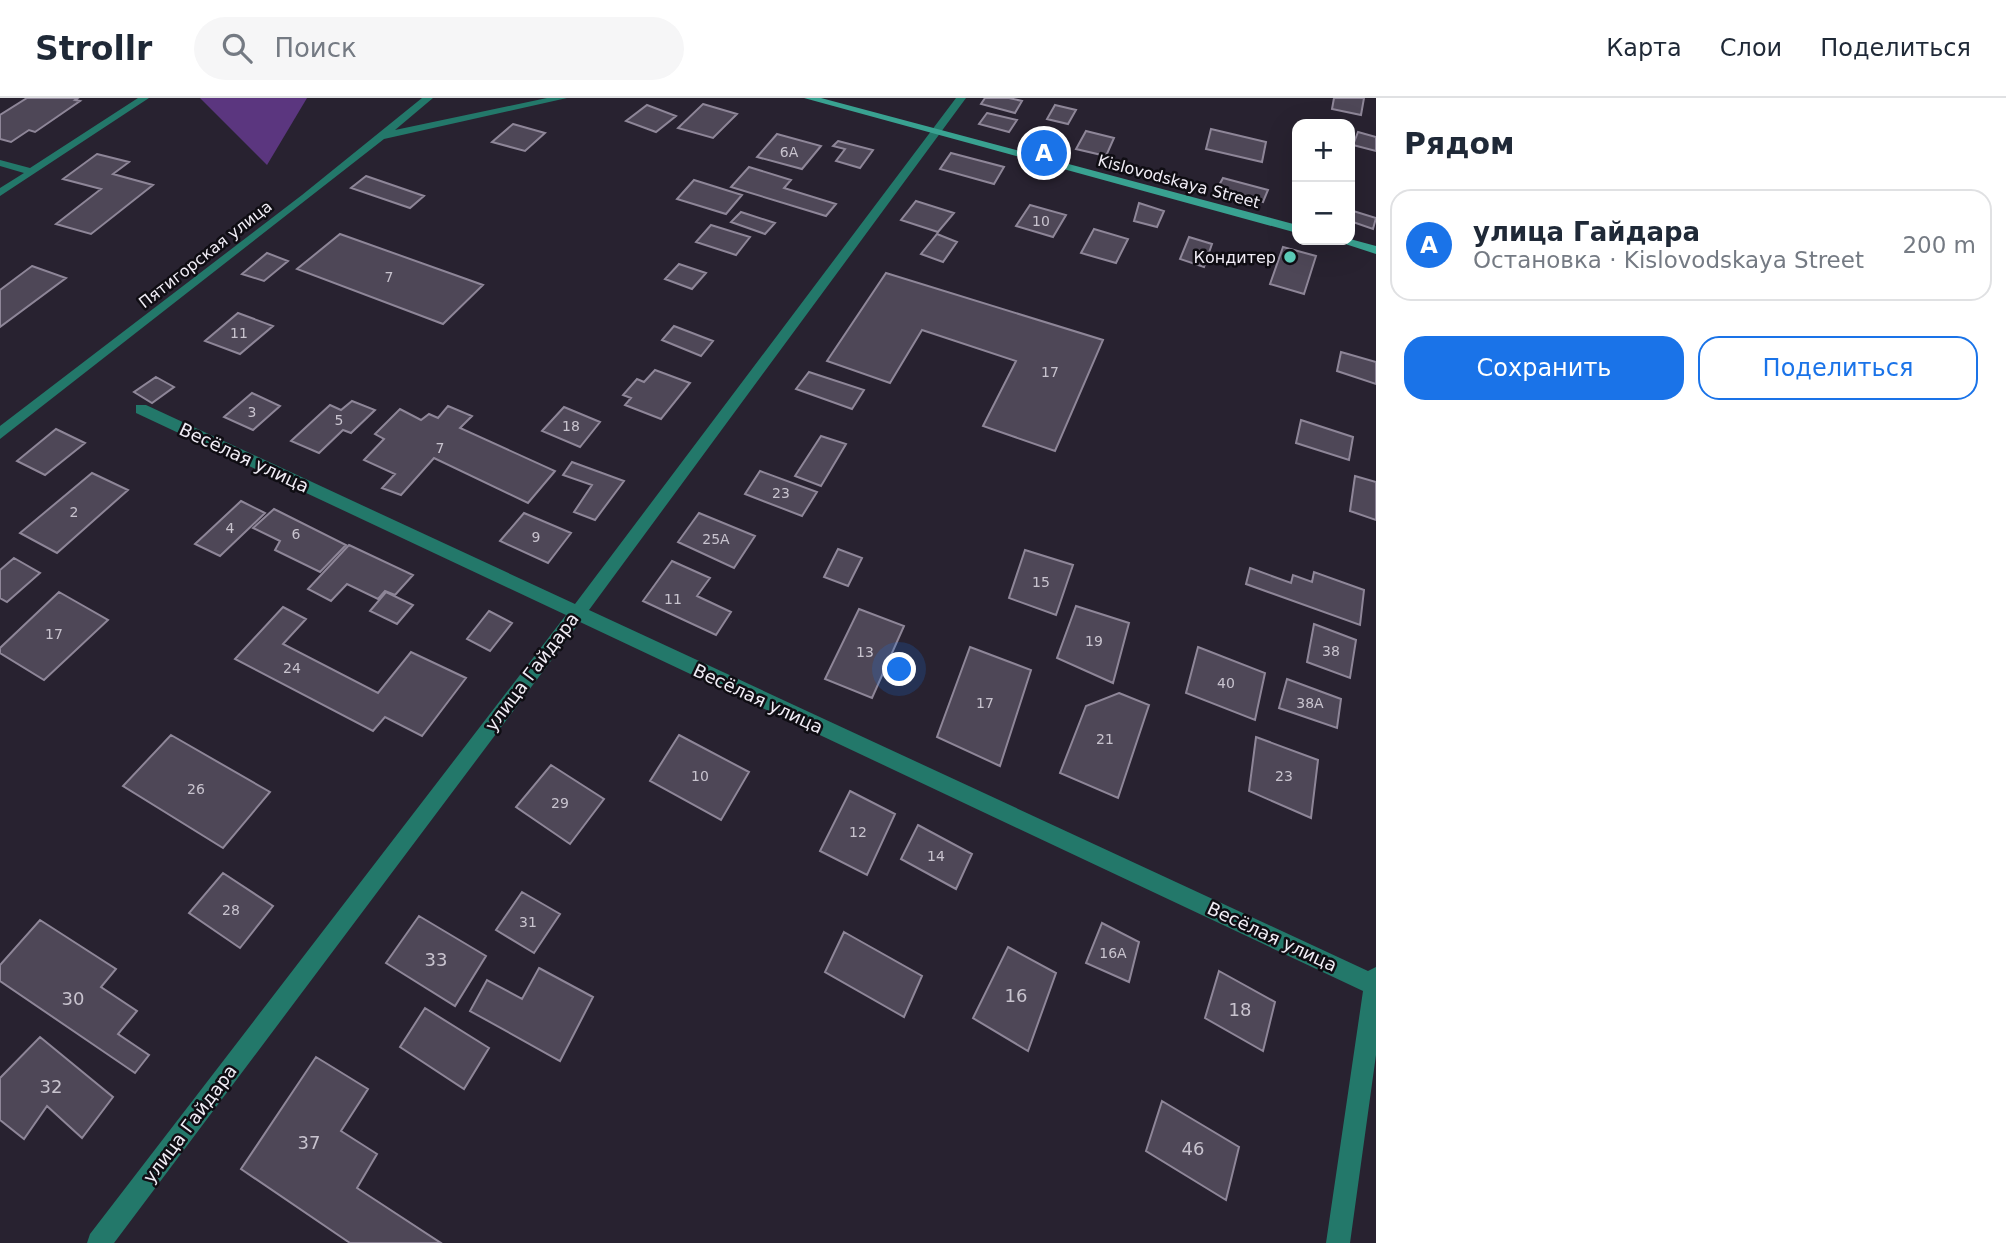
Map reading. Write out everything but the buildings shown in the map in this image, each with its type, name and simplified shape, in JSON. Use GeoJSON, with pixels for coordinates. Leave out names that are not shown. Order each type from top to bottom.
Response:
{"type":"FeatureCollection","features":[{"type":"Feature","properties":{"kind":"main road","name":"Kislovodskaya Street"},"geometry":{"type":"LineString","coordinates":[[810,98],[1292,228]]}},
{"type":"Feature","properties":{"kind":"main road"},"geometry":{"type":"LineString","coordinates":[[1355,244],[1376,250]]}},
{"type":"Feature","properties":{"kind":"street","name":"Пятигорская улица"},"geometry":{"type":"LineString","coordinates":[[0,434],[383,136],[428,98]]}},
{"type":"Feature","properties":{"kind":"street"},"geometry":{"type":"LineString","coordinates":[[383,136],[562,98]]}},
{"type":"Feature","properties":{"kind":"street","name":"улица Гайдара"},"geometry":{"type":"LineString","coordinates":[[99,1243],[576,615],[961,98]]}},
{"type":"Feature","properties":{"kind":"street","name":"Весёлая улица"},"geometry":{"type":"LineString","coordinates":[[141,409],[576,615],[1376,985]]}},
{"type":"Feature","properties":{"kind":"street"},"geometry":{"type":"LineString","coordinates":[[1338,1243],[1376,978]]}},
{"type":"Feature","properties":{"kind":"lane"},"geometry":{"type":"LineString","coordinates":[[0,193],[144,98]]}},
{"type":"Feature","properties":{"kind":"lane"},"geometry":{"type":"LineString","coordinates":[[0,163],[32,172]]}},
{"type":"Feature","properties":{"kind":"shaded area"},"geometry":{"type":"Polygon","coordinates":[[[200,98],[307,98],[267,165],[200,98]]]}},
{"type":"Feature","properties":{"kind":"place","name":"улица Гайдара"},"geometry":{"type":"Point","coordinates":[1044,153]}},
{"type":"Feature","properties":{"kind":"place","name":"Кондитер"},"geometry":{"type":"Point","coordinates":[1290,257]}}]}
